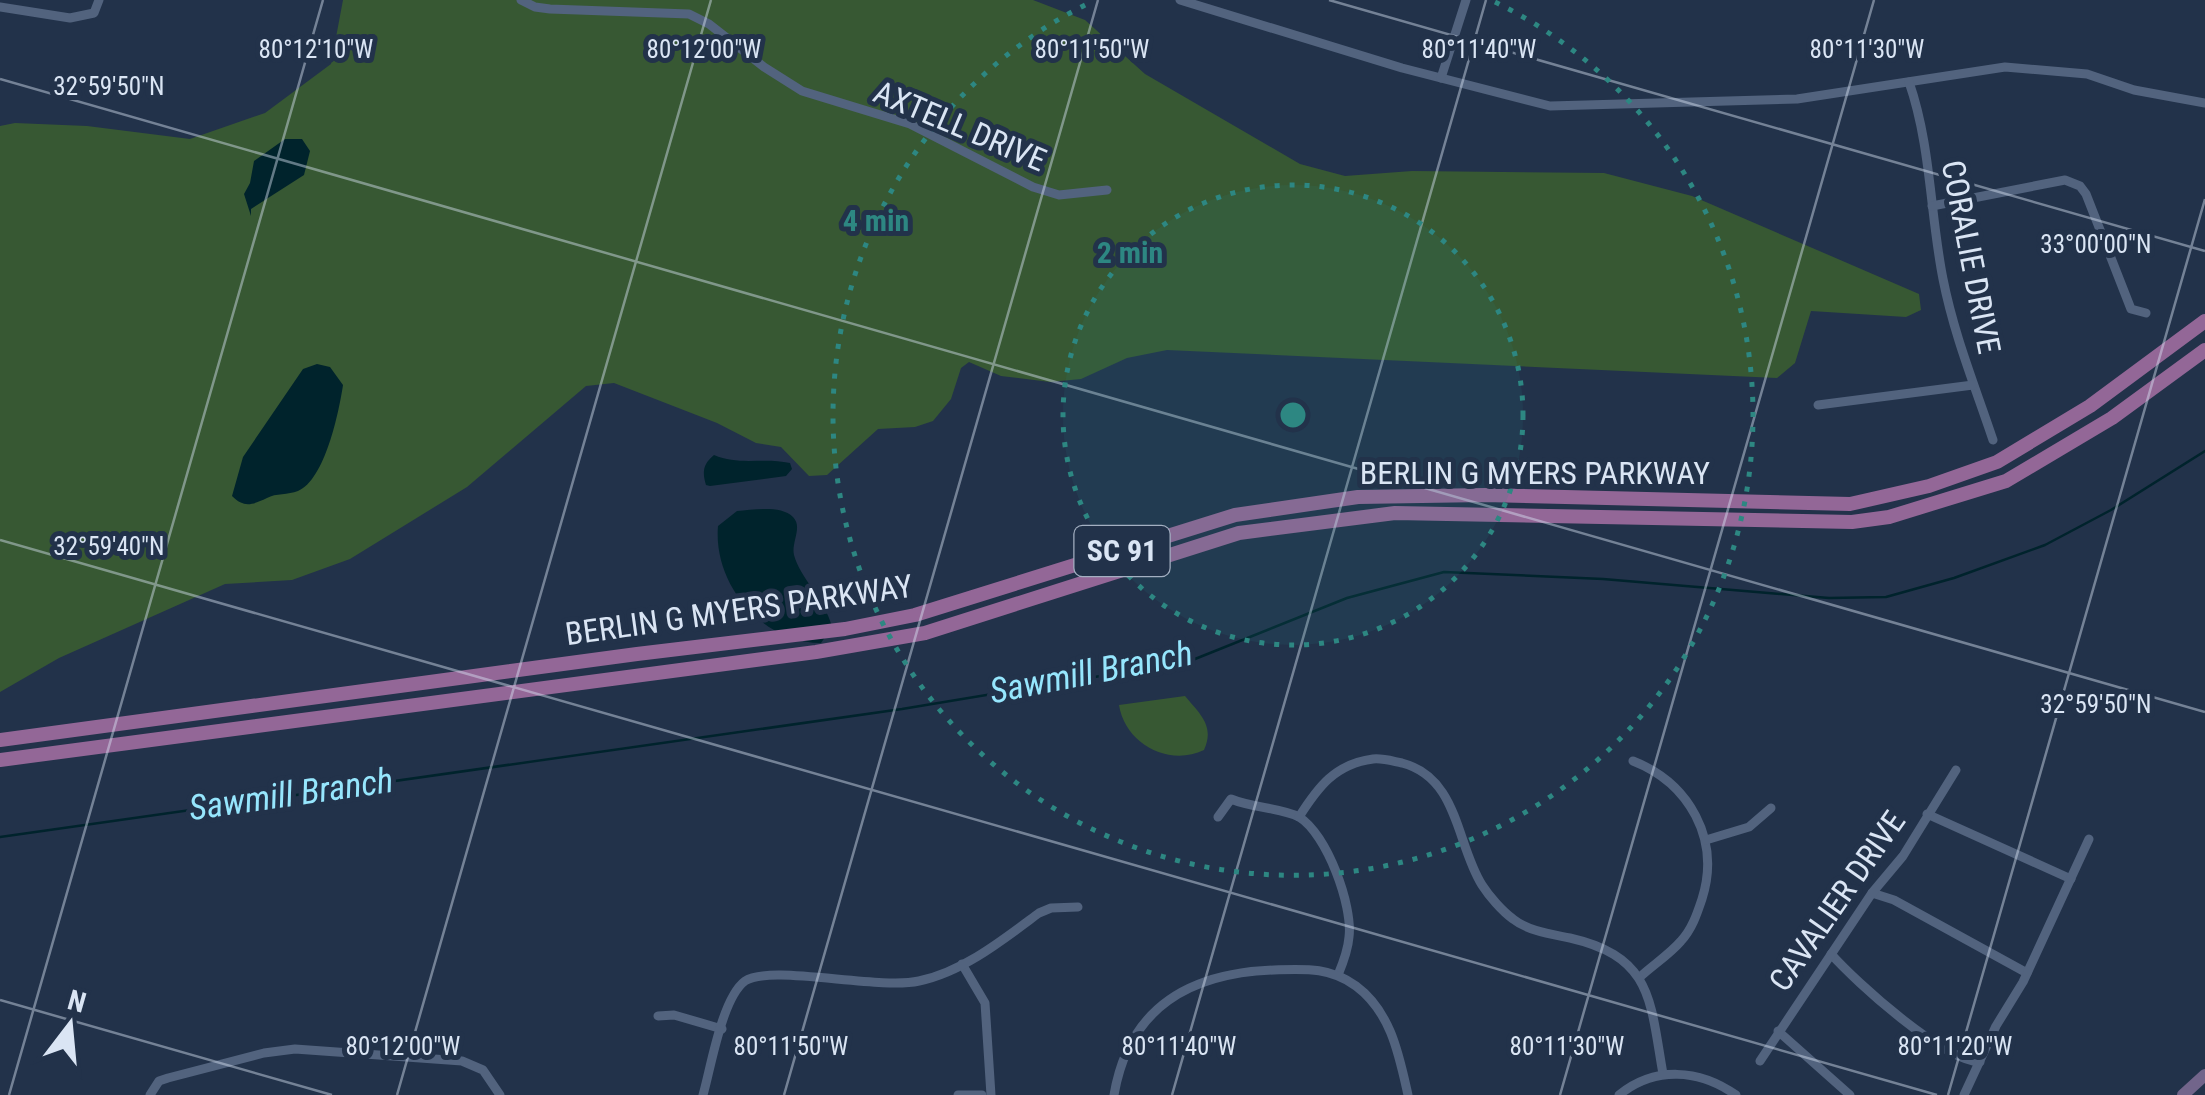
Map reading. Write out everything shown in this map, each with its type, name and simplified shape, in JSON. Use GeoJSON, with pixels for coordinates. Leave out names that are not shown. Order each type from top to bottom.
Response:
{"type":"FeatureCollection","features":[{"type":"Feature","properties":{"kind":"main road"},"geometry":{"type":"LineString","coordinates":[[2146,364],[2205,313]]}},
{"type":"Feature","properties":{"kind":"main road","name":"BERLIN G MYERS PARKWAY"},"geometry":{"type":"LineString","coordinates":[[0,740],[845,629],[915,616],[1235,515],[1358,497],[1484,495],[1850,504],[1929,486],[1997,462],[2090,406],[2205,321]]}},
{"type":"Feature","properties":{"kind":"main road","name":"BERLIN G MYERS PARKWAY"},"geometry":{"type":"LineString","coordinates":[[0,760],[816,652],[924,633],[1239,533],[1396,513],[1852,522],[1889,517],[2006,481],[2112,418],[2205,350]]}},
{"type":"Feature","properties":{"kind":"main road"},"geometry":{"type":"LineString","coordinates":[[1850,504],[1852,522]]}},
{"type":"Feature","properties":{"kind":"main road"},"geometry":{"type":"LineString","coordinates":[[638,654],[640,674]]}},
{"type":"Feature","properties":{"kind":"main road"},"geometry":{"type":"LineString","coordinates":[[2183,1095],[2205,1075]]}},
{"type":"Feature","properties":{"kind":"street"},"geometry":{"type":"LineString","coordinates":[[0,6],[79,19],[94,13],[98,0]]}},
{"type":"Feature","properties":{"kind":"street","name":"AXTELL DRIVE"},"geometry":{"type":"LineString","coordinates":[[521,0],[535,8],[689,14],[802,91],[910,124],[1033,187],[1059,195],[1107,190]]}},
{"type":"Feature","properties":{"kind":"street"},"geometry":{"type":"LineString","coordinates":[[1180,0],[1441,78],[1550,106],[1797,99],[2005,67],[2087,74],[2134,90],[2205,103]]}},
{"type":"Feature","properties":{"kind":"street"},"geometry":{"type":"LineString","coordinates":[[1441,78],[1466,0]]}},
{"type":"Feature","properties":{"kind":"street","name":"CORALIE DRIVE"},"geometry":{"type":"LineString","coordinates":[[1909,82],[1919,115],[1954,328],[1993,440]]}},
{"type":"Feature","properties":{"kind":"street"},"geometry":{"type":"LineString","coordinates":[[1932,206],[2057,181],[2074,183],[2086,194],[2131,309],[2146,313]]}},
{"type":"Feature","properties":{"kind":"street"},"geometry":{"type":"LineString","coordinates":[[1818,405],[1973,385]]}},
{"type":"Feature","properties":{"kind":"street"},"geometry":{"type":"LineString","coordinates":[[1299,817],[1333,772],[1356,762],[1382,758],[1413,766],[1437,784],[1450,805],[1482,886],[1514,920],[1534,930],[1597,944],[1640,976],[1650,1002],[1663,1074]]}},
{"type":"Feature","properties":{"kind":"street"},"geometry":{"type":"LineString","coordinates":[[1633,760],[1656,770],[1674,785],[1701,822],[1708,864],[1695,919],[1682,940],[1640,976]]}},
{"type":"Feature","properties":{"kind":"street","name":"CAVALIER DRIVE"},"geometry":{"type":"LineString","coordinates":[[1760,1060],[1872,893],[1902,856],[1956,770]]}},
{"type":"Feature","properties":{"kind":"street"},"geometry":{"type":"LineString","coordinates":[[1218,817],[1231,799],[1251,808],[1299,817],[1316,834],[1328,852],[1348,909],[1350,935],[1338,975]]}},
{"type":"Feature","properties":{"kind":"street"},"geometry":{"type":"LineString","coordinates":[[1706,840],[1749,827],[1772,808]]}},
{"type":"Feature","properties":{"kind":"street"},"geometry":{"type":"LineString","coordinates":[[1928,814],[2071,879]]}},
{"type":"Feature","properties":{"kind":"street"},"geometry":{"type":"LineString","coordinates":[[1964,1095],[2088,839]]}},
{"type":"Feature","properties":{"kind":"street"},"geometry":{"type":"LineString","coordinates":[[1872,893],[1894,900],[2026,973]]}},
{"type":"Feature","properties":{"kind":"street"},"geometry":{"type":"LineString","coordinates":[[703,1095],[734,992],[748,979],[778,974],[896,984],[925,980],[962,964],[1051,908],[1078,906]]}},
{"type":"Feature","properties":{"kind":"street"},"geometry":{"type":"LineString","coordinates":[[1831,954],[1846,971],[1936,1044],[1965,1061],[1980,1062]]}},
{"type":"Feature","properties":{"kind":"street"},"geometry":{"type":"LineString","coordinates":[[962,964],[985,1003],[991,1095]]}},
{"type":"Feature","properties":{"kind":"street"},"geometry":{"type":"LineString","coordinates":[[1114,1095],[1134,1035],[1150,1015],[1174,996],[1211,978],[1251,971],[1312,968],[1338,975],[1366,996],[1389,1028],[1408,1095]]}},
{"type":"Feature","properties":{"kind":"street"},"geometry":{"type":"LineString","coordinates":[[658,1016],[674,1015],[722,1028]]}},
{"type":"Feature","properties":{"kind":"street"},"geometry":{"type":"LineString","coordinates":[[1778,1031],[1850,1095]]}},
{"type":"Feature","properties":{"kind":"street"},"geometry":{"type":"LineString","coordinates":[[150,1095],[159,1081],[168,1078],[264,1053],[295,1050],[462,1061],[483,1070],[500,1095]]}},
{"type":"Feature","properties":{"kind":"street"},"geometry":{"type":"LineString","coordinates":[[1619,1095],[1633,1084],[1663,1074],[1692,1074],[1736,1095]]}},
{"type":"Feature","properties":{"kind":"street"},"geometry":{"type":"LineString","coordinates":[[958,1095],[982,1095]]}},
{"type":"Feature","properties":{"kind":"green space"},"geometry":{"type":"Polygon","coordinates":[[[343,0],[1033,0],[1085,20],[1145,74],[1300,164],[1345,176],[1412,171],[1604,173],[1692,196],[1919,294],[1921,310],[1906,317],[1811,311],[1795,363],[1777,378],[1167,350],[1127,358],[1081,379],[1050,382],[1001,376],[969,362],[961,368],[951,399],[933,421],[915,427],[878,429],[827,475],[809,476],[781,447],[756,443],[717,423],[614,383],[586,386],[467,487],[350,559],[292,580],[225,584],[59,658],[0,692],[0,126],[87,126],[190,139],[265,113],[331,64],[343,0]]]}},
{"type":"Feature","properties":{"kind":"green space"},"geometry":{"type":"Polygon","coordinates":[[[1185,696],[1204,721],[1208,734],[1204,750],[1191,755],[1163,754],[1139,741],[1123,719],[1119,705],[1185,696]]]}},
{"type":"Feature","properties":{"kind":"water"},"geometry":{"type":"Polygon","coordinates":[[[285,139],[302,139],[310,151],[304,175],[251,209],[251,216],[244,194],[254,161],[285,139]]]}},
{"type":"Feature","properties":{"kind":"water"},"geometry":{"type":"Polygon","coordinates":[[[317,364],[330,367],[343,385],[329,444],[316,474],[298,491],[252,504],[240,502],[232,496],[243,457],[303,369],[317,364]]]}},
{"type":"Feature","properties":{"kind":"water"},"geometry":{"type":"Polygon","coordinates":[[[714,455],[790,463],[792,469],[786,476],[710,486],[706,485],[704,472],[714,455]]]}},
{"type":"Feature","properties":{"kind":"water"},"geometry":{"type":"Polygon","coordinates":[[[774,510],[788,513],[796,521],[794,555],[832,627],[821,643],[779,633],[761,621],[733,589],[719,548],[718,526],[737,511],[774,510]]]}},
{"type":"Feature","properties":{"kind":"waterway","name":"Sawmill Branch"},"geometry":{"type":"LineString","coordinates":[[0,837],[902,709],[1167,665],[1195,659],[1347,598],[1444,572],[1603,579],[1829,598],[1886,597],[1954,578],[2045,545],[2111,510],[2205,451]]}}]}
